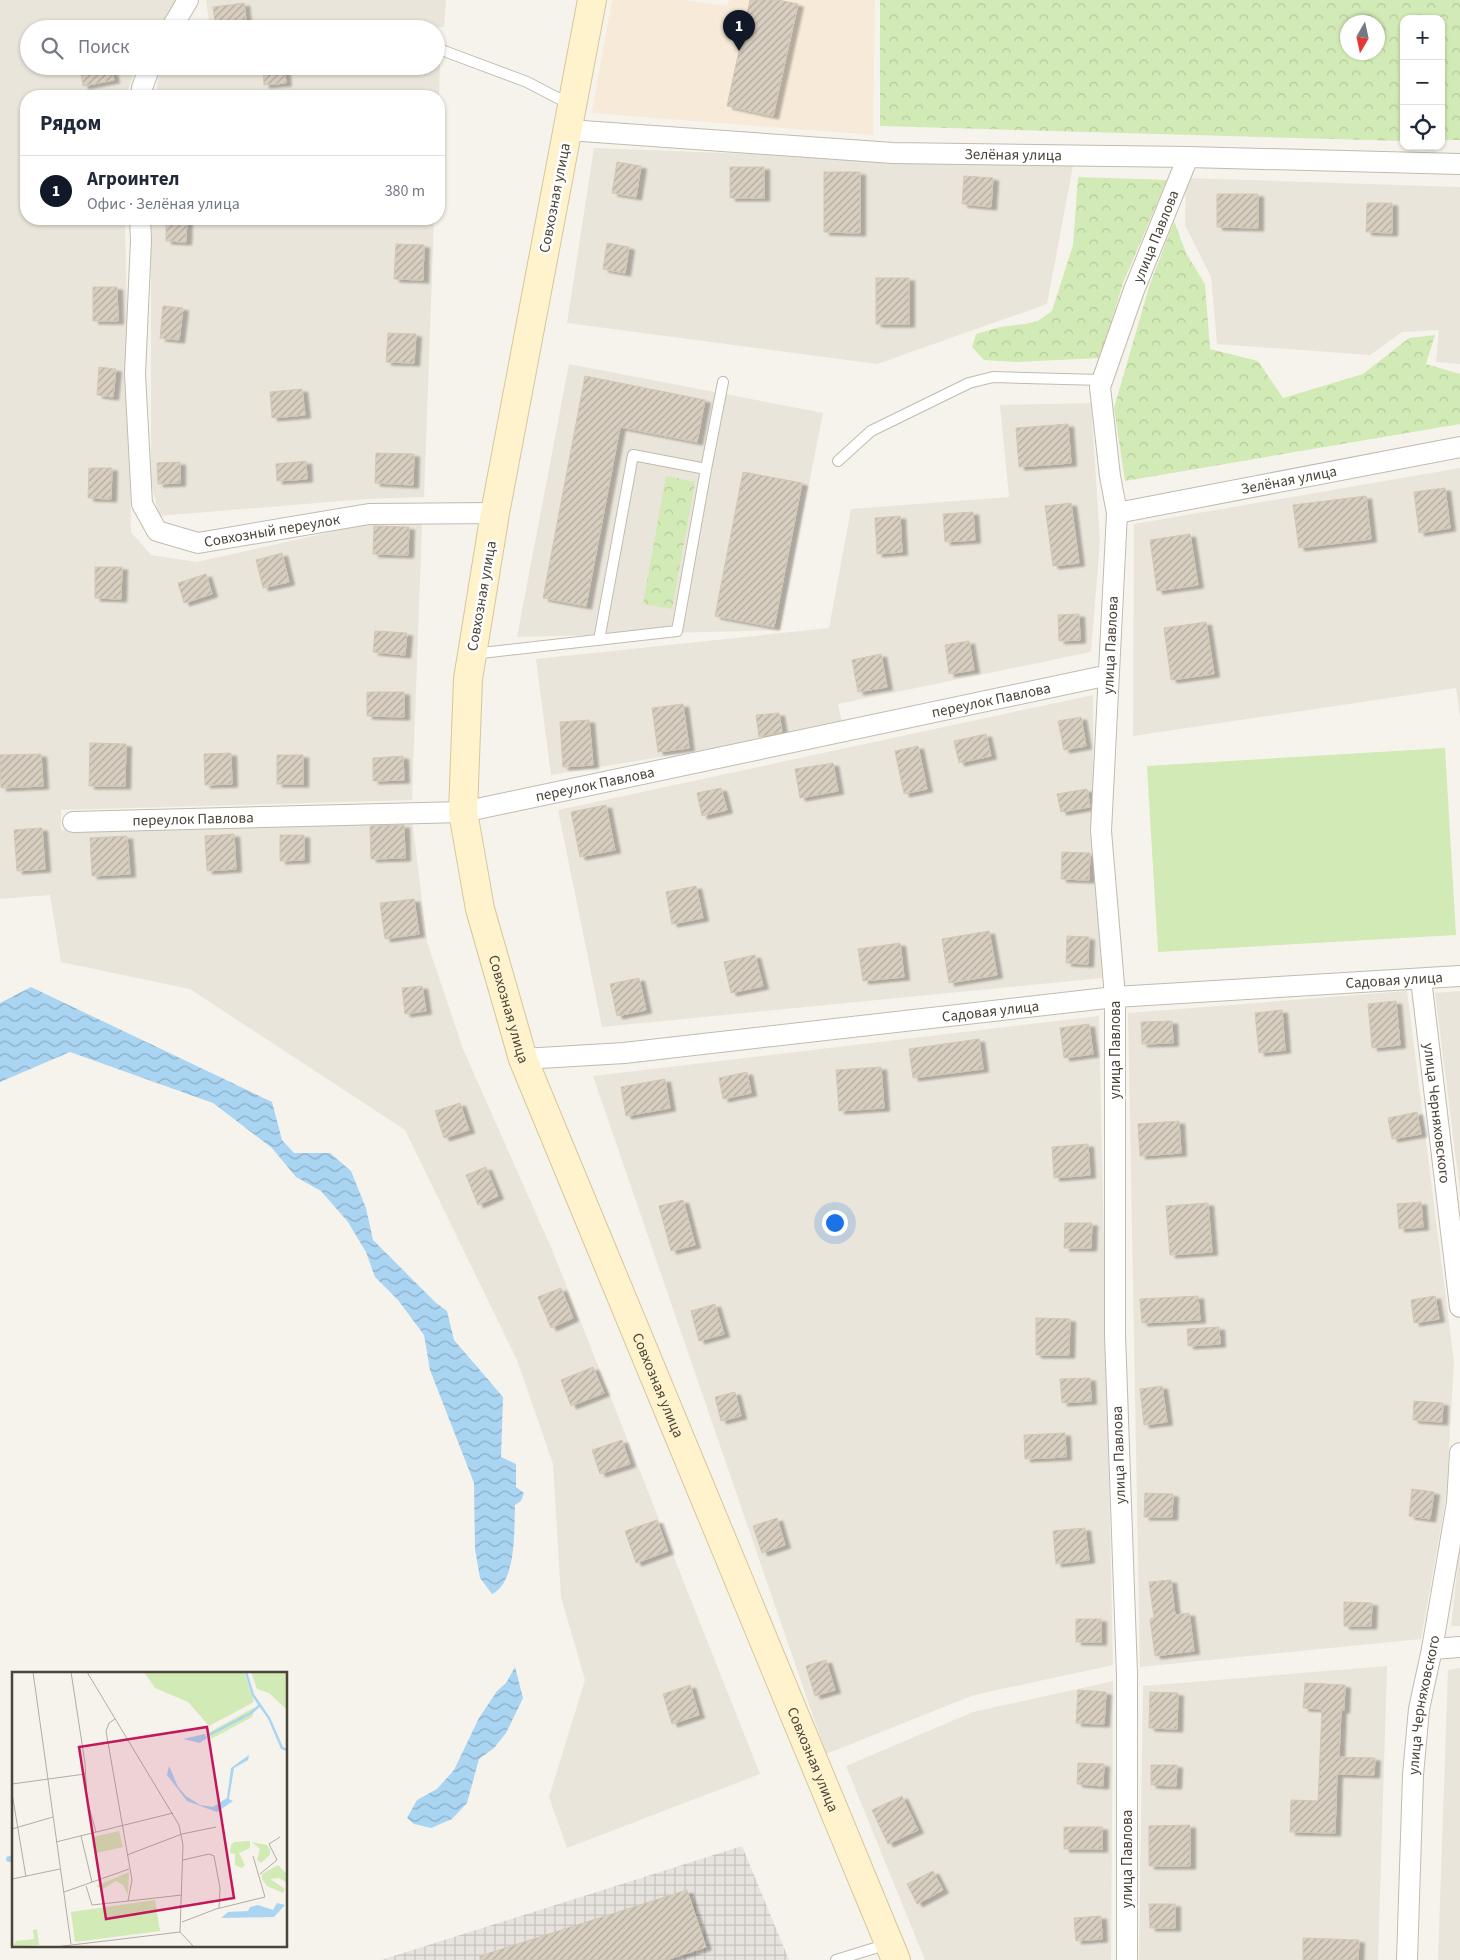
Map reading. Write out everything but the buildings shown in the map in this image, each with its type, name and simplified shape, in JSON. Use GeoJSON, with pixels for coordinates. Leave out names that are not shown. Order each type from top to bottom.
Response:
{"type":"FeatureCollection","features":[{"type":"Feature","properties":{"kind":"street"},"geometry":{"type":"LineString","coordinates":[[176,20],[188,0]]}},
{"type":"Feature","properties":{"kind":"street","name":"Совхозная улица"},"geometry":{"type":"LineString","coordinates":[[592,0],[496,514],[468,679],[463,812],[480,909],[523,1059],[893,1952]]}},
{"type":"Feature","properties":{"kind":"street"},"geometry":{"type":"LineString","coordinates":[[142,90],[147,75]]}},
{"type":"Feature","properties":{"kind":"street","name":"Зелёная улица"},"geometry":{"type":"LineString","coordinates":[[570,118],[893,153],[1188,157],[1460,164]]}},
{"type":"Feature","properties":{"kind":"street","name":"улица Павлова"},"geometry":{"type":"LineString","coordinates":[[1127,1960],[1127,1674],[1115,1335],[1115,997],[1102,831],[1117,513],[1110,476],[1100,387],[1134,290],[1188,157]]}},
{"type":"Feature","properties":{"kind":"street","name":"Совхозный переулок"},"geometry":{"type":"LineString","coordinates":[[140,225],[135,374],[142,504],[157,531],[198,544],[369,514],[496,514]]}},
{"type":"Feature","properties":{"kind":"street","name":"Зелёная улица"},"geometry":{"type":"LineString","coordinates":[[1117,513],[1460,447]]}},
{"type":"Feature","properties":{"kind":"street","name":"переулок Павлова"},"geometry":{"type":"LineString","coordinates":[[73,822],[463,812],[1109,675]]}},
{"type":"Feature","properties":{"kind":"street","name":"Садовая улица"},"geometry":{"type":"LineString","coordinates":[[523,1059],[624,1053],[1115,997],[1460,976]]}},
{"type":"Feature","properties":{"kind":"street","name":"улица Черняховского"},"geometry":{"type":"LineString","coordinates":[[1421,979],[1460,1307]]}},
{"type":"Feature","properties":{"kind":"street","name":"улица Черняховского"},"geometry":{"type":"LineString","coordinates":[[1407,1960],[1413,1774],[1419,1709],[1432,1649],[1457,1503],[1460,1452]]}},
{"type":"Feature","properties":{"kind":"street"},"geometry":{"type":"LineString","coordinates":[[1432,1649],[1460,1647]]}},
{"type":"Feature","properties":{"kind":"lane"},"geometry":{"type":"LineString","coordinates":[[445,51],[527,82],[570,118]]}},
{"type":"Feature","properties":{"kind":"lane"},"geometry":{"type":"LineString","coordinates":[[838,461],[871,431],[969,383],[993,377],[1102,380]]}},
{"type":"Feature","properties":{"kind":"lane"},"geometry":{"type":"LineString","coordinates":[[472,654],[677,630],[723,382]]}},
{"type":"Feature","properties":{"kind":"lane"},"geometry":{"type":"LineString","coordinates":[[599,640],[633,455],[706,469]]}},
{"type":"Feature","properties":{"kind":"lane"},"geometry":{"type":"LineString","coordinates":[[836,1960],[893,1952]]}},
{"type":"Feature","properties":{"kind":"shaded area"},"geometry":{"type":"Polygon","coordinates":[[[0,0],[177,0],[164,20],[20,20],[20,75],[133,75],[128,90],[20,90],[20,225],[125,225],[131,532],[151,555],[197,562],[375,522],[422,524],[412,800],[61,810],[61,830],[412,818],[427,942],[463,1049],[553,1252],[760,1774],[567,1848],[549,1797],[585,1680],[561,1597],[553,1464],[517,1360],[405,1130],[190,989],[61,962],[50,895],[0,899],[0,0]]]}},
{"type":"Feature","properties":{"kind":"shaded area"},"geometry":{"type":"Polygon","coordinates":[[[206,0],[446,0],[445,20],[209,20],[206,0]]]}},
{"type":"Feature","properties":{"kind":"shaded area"},"geometry":{"type":"Polygon","coordinates":[[[612,0],[682,0],[727,6],[729,0],[875,0],[873,135],[592,113],[612,0]]]}},
{"type":"Feature","properties":{"kind":"shaded area"},"geometry":{"type":"Polygon","coordinates":[[[159,75],[440,75],[439,90],[156,90],[159,75]]]}},
{"type":"Feature","properties":{"kind":"shaded area"},"geometry":{"type":"Polygon","coordinates":[[[594,148],[1073,166],[1047,304],[877,364],[567,323],[594,148]]]}},
{"type":"Feature","properties":{"kind":"shaded area"},"geometry":{"type":"Polygon","coordinates":[[[1186,178],[1460,187],[1460,364],[1436,362],[1439,330],[1402,332],[1370,355],[1217,344],[1211,277],[1185,225],[1186,178]]]}},
{"type":"Feature","properties":{"kind":"shaded area"},"geometry":{"type":"Polygon","coordinates":[[[151,225],[434,225],[424,497],[366,499],[159,516],[151,482],[151,225]]]}},
{"type":"Feature","properties":{"kind":"shaded area"},"geometry":{"type":"Polygon","coordinates":[[[569,364],[823,413],[780,630],[517,637],[569,364]]]}},
{"type":"Feature","properties":{"kind":"shaded area"},"geometry":{"type":"Polygon","coordinates":[[[1091,403],[1100,541],[1091,652],[838,704],[843,727],[551,775],[536,659],[829,628],[851,509],[1009,497],[1000,405],[1091,403]]]}},
{"type":"Feature","properties":{"kind":"shaded area"},"geometry":{"type":"Polygon","coordinates":[[[1460,468],[1460,717],[1456,688],[1133,736],[1134,524],[1460,468]]]}},
{"type":"Feature","properties":{"kind":"shaded area"},"geometry":{"type":"Polygon","coordinates":[[[1093,695],[1094,831],[1102,978],[602,1027],[558,810],[1093,695]]]}},
{"type":"Feature","properties":{"kind":"shaded area"},"geometry":{"type":"Polygon","coordinates":[[[1407,991],[1454,1362],[1446,1499],[1421,1639],[1140,1667],[1128,1013],[1407,991]]]}},
{"type":"Feature","properties":{"kind":"shaded area"},"geometry":{"type":"Polygon","coordinates":[[[1460,991],[1460,1191],[1435,993],[1460,991]]]}},
{"type":"Feature","properties":{"kind":"shaded area"},"geometry":{"type":"Polygon","coordinates":[[[1099,1016],[1113,1665],[974,1695],[826,1754],[593,1076],[1099,1016]]]}},
{"type":"Feature","properties":{"kind":"shaded area"},"geometry":{"type":"Polygon","coordinates":[[[1460,1545],[1460,1626],[1451,1626],[1460,1545]]]}},
{"type":"Feature","properties":{"kind":"shaded area"},"geometry":{"type":"Polygon","coordinates":[[[1387,1666],[1378,1960],[1139,1960],[1143,1686],[1387,1666]]]}},
{"type":"Feature","properties":{"kind":"shaded area"},"geometry":{"type":"Polygon","coordinates":[[[1460,1668],[1460,1960],[1438,1960],[1448,1670],[1460,1668]]]}},
{"type":"Feature","properties":{"kind":"shaded area"},"geometry":{"type":"Polygon","coordinates":[[[1113,1681],[1111,1960],[925,1960],[846,1766],[973,1712],[1113,1681]]]}},
{"type":"Feature","properties":{"kind":"shaded area"},"geometry":{"type":"Polygon","coordinates":[[[742,1846],[789,1960],[381,1960],[742,1846]]]}},
{"type":"Feature","properties":{"kind":"green space"},"geometry":{"type":"Polygon","coordinates":[[[880,0],[1460,0],[1460,140],[1445,140],[1445,15],[1400,15],[1400,141],[880,126],[880,0]]]}},
{"type":"Feature","properties":{"kind":"green space"},"geometry":{"type":"Polygon","coordinates":[[[1078,177],[1167,180],[1123,283],[1100,358],[1016,362],[984,360],[972,347],[976,334],[1000,327],[1038,321],[1052,311],[1073,245],[1078,177]]]}},
{"type":"Feature","properties":{"kind":"green space"},"geometry":{"type":"Polygon","coordinates":[[[1174,221],[1186,253],[1205,284],[1210,349],[1258,361],[1283,398],[1363,374],[1409,338],[1435,335],[1426,364],[1460,374],[1460,424],[1125,481],[1114,408],[1149,287],[1174,221]]]}},
{"type":"Feature","properties":{"kind":"green space"},"geometry":{"type":"Polygon","coordinates":[[[666,476],[695,482],[672,609],[643,604],[666,476]]]}},
{"type":"Feature","properties":{"kind":"green space"},"geometry":{"type":"Polygon","coordinates":[[[1445,748],[1456,935],[1158,952],[1147,766],[1445,748]]]}},
{"type":"Feature","properties":{"kind":"water"},"geometry":{"type":"Polygon","coordinates":[[[31,987],[272,1102],[282,1140],[294,1153],[330,1153],[351,1171],[366,1208],[373,1240],[435,1302],[447,1311],[454,1340],[503,1397],[501,1457],[516,1464],[516,1487],[524,1493],[521,1501],[515,1505],[514,1541],[510,1567],[500,1588],[492,1594],[480,1578],[475,1549],[474,1483],[430,1370],[424,1335],[398,1300],[375,1277],[366,1252],[348,1222],[321,1191],[296,1177],[272,1148],[213,1103],[70,1052],[0,1082],[0,1003],[31,987]]]}},
{"type":"Feature","properties":{"kind":"water"},"geometry":{"type":"Polygon","coordinates":[[[515,1667],[523,1698],[506,1733],[494,1748],[479,1759],[467,1803],[452,1819],[431,1828],[414,1824],[407,1818],[417,1800],[437,1789],[454,1770],[479,1718],[497,1691],[506,1683],[515,1667]]]}},
{"type":"Feature","properties":{"kind":"place","name":"Агроинтел"},"geometry":{"type":"Point","coordinates":[739,51]}}]}
